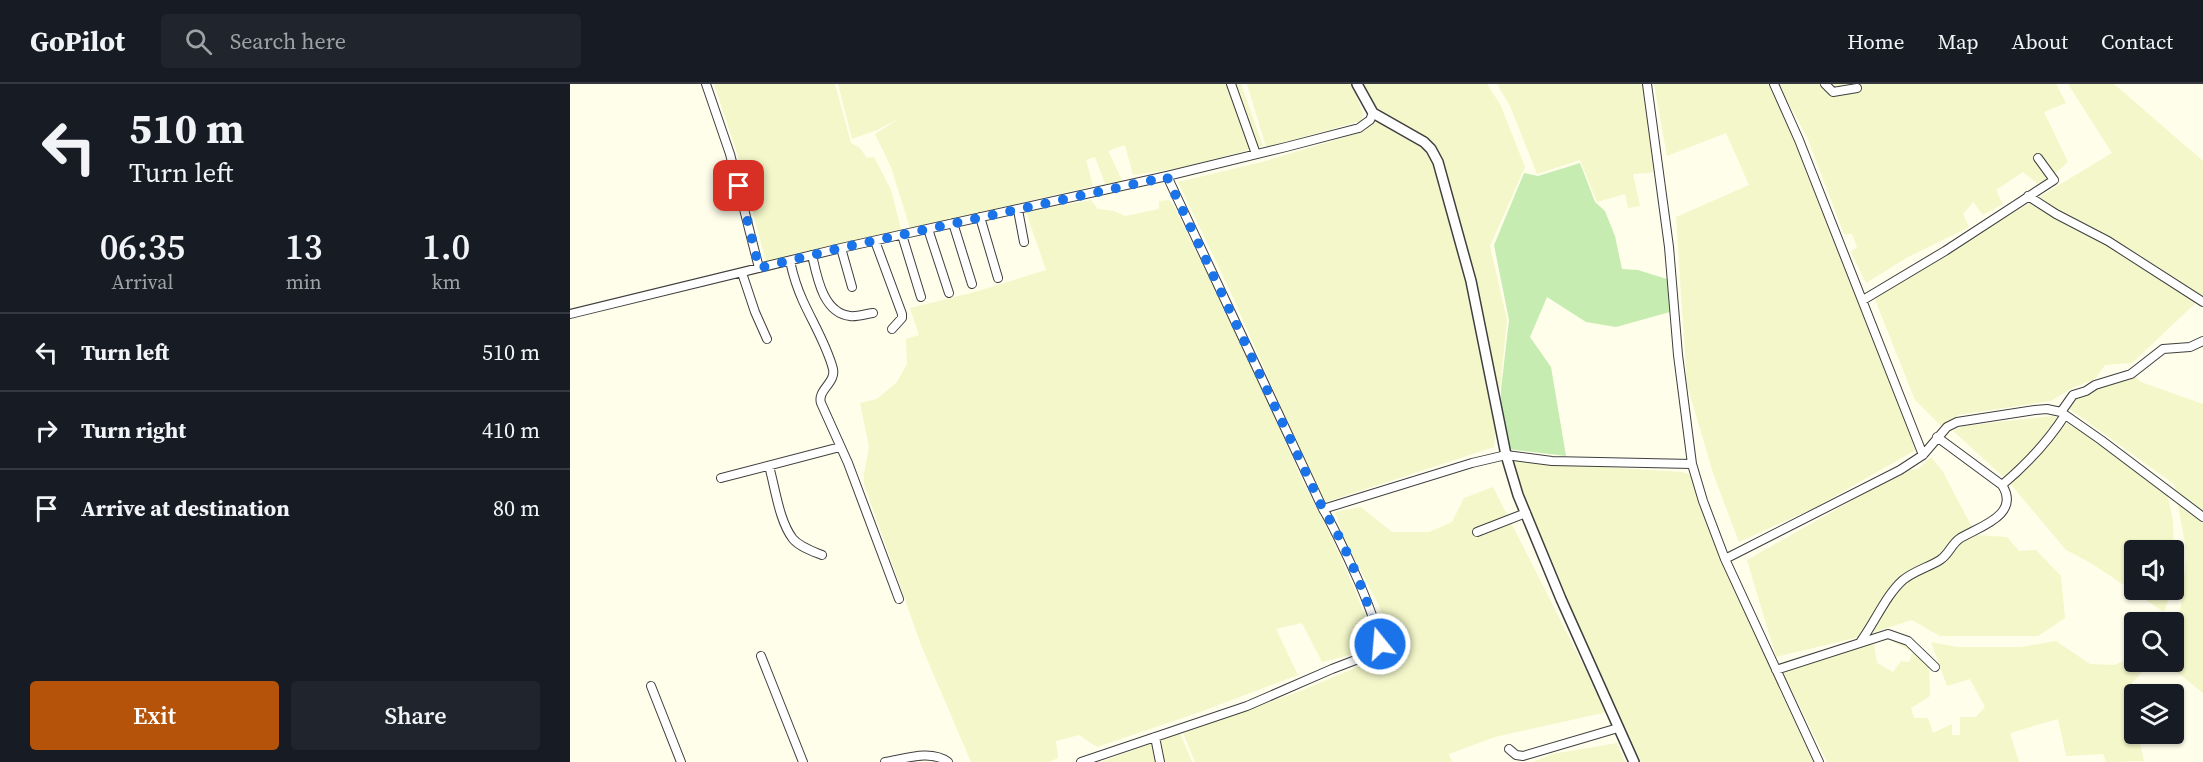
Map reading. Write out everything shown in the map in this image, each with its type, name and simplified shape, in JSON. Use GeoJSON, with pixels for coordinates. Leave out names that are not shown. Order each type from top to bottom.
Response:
{"type":"FeatureCollection","features":[{"type":"Feature","properties":{"kind":"street"},"geometry":{"type":"LineString","coordinates":[[706,84],[730,154],[759,268]]}},
{"type":"Feature","properties":{"kind":"street"},"geometry":{"type":"LineString","coordinates":[[1231,84],[1256,154]]}},
{"type":"Feature","properties":{"kind":"street"},"geometry":{"type":"LineString","coordinates":[[1357,84],[1373,113],[1424,142],[1438,162],[1471,281],[1506,455],[1526,513],[1561,599],[1634,762]]}},
{"type":"Feature","properties":{"kind":"street"},"geometry":{"type":"LineString","coordinates":[[1647,84],[1669,247],[1678,355],[1692,464],[1725,559],[1819,762]]}},
{"type":"Feature","properties":{"kind":"street"},"geometry":{"type":"LineString","coordinates":[[1774,84],[1799,140],[1923,454]]}},
{"type":"Feature","properties":{"kind":"street"},"geometry":{"type":"LineString","coordinates":[[1825,84],[1833,92],[1857,88]]}},
{"type":"Feature","properties":{"kind":"street"},"geometry":{"type":"LineString","coordinates":[[570,314],[841,248],[1167,177],[1359,128],[1370,120],[1373,113]]}},
{"type":"Feature","properties":{"kind":"street"},"geometry":{"type":"LineString","coordinates":[[1863,300],[2054,180],[2038,158]]}},
{"type":"Feature","properties":{"kind":"street"},"geometry":{"type":"LineString","coordinates":[[1081,762],[1247,705],[1379,651],[1380,644],[1370,610],[1348,557],[1323,509],[1167,177]]}},
{"type":"Feature","properties":{"kind":"street"},"geometry":{"type":"LineString","coordinates":[[2028,196],[2056,214],[2108,241],[2203,302]]}},
{"type":"Feature","properties":{"kind":"street"},"geometry":{"type":"LineString","coordinates":[[1018,210],[1024,242]]}},
{"type":"Feature","properties":{"kind":"street"},"geometry":{"type":"LineString","coordinates":[[980,218],[998,278]]}},
{"type":"Feature","properties":{"kind":"street"},"geometry":{"type":"LineString","coordinates":[[953,223],[972,284]]}},
{"type":"Feature","properties":{"kind":"street"},"geometry":{"type":"LineString","coordinates":[[928,229],[949,293]]}},
{"type":"Feature","properties":{"kind":"street"},"geometry":{"type":"LineString","coordinates":[[902,235],[921,297]]}},
{"type":"Feature","properties":{"kind":"street"},"geometry":{"type":"LineString","coordinates":[[875,241],[902,314],[902,318],[892,328]]}},
{"type":"Feature","properties":{"kind":"street"},"geometry":{"type":"LineString","coordinates":[[841,248],[852,287]]}},
{"type":"Feature","properties":{"kind":"street"},"geometry":{"type":"LineString","coordinates":[[812,255],[828,304],[849,316],[873,312]]}},
{"type":"Feature","properties":{"kind":"street"},"geometry":{"type":"LineString","coordinates":[[790,261],[799,293],[833,370],[831,379],[820,398],[848,463],[899,599]]}},
{"type":"Feature","properties":{"kind":"street"},"geometry":{"type":"LineString","coordinates":[[742,273],[767,339]]}},
{"type":"Feature","properties":{"kind":"street"},"geometry":{"type":"LineString","coordinates":[[2002,485],[2029,462],[2048,441],[2073,395],[2095,385],[2131,374],[2163,349],[2190,347],[2203,341]]}},
{"type":"Feature","properties":{"kind":"street"},"geometry":{"type":"LineString","coordinates":[[1725,559],[1900,470],[1923,454],[1947,427],[1957,422],[2035,410],[2047,409],[2063,414],[2203,517]]}},
{"type":"Feature","properties":{"kind":"street"},"geometry":{"type":"LineString","coordinates":[[1861,641],[1892,592],[1902,581],[1940,560],[1958,540],[1983,528],[2000,514],[2005,505],[2006,495],[2002,485],[1937,437]]}},
{"type":"Feature","properties":{"kind":"street"},"geometry":{"type":"LineString","coordinates":[[721,478],[840,447]]}},
{"type":"Feature","properties":{"kind":"street"},"geometry":{"type":"LineString","coordinates":[[1323,509],[1464,465],[1506,455],[1552,461],[1692,464]]}},
{"type":"Feature","properties":{"kind":"street"},"geometry":{"type":"LineString","coordinates":[[769,465],[783,516],[794,540],[810,551],[822,555]]}},
{"type":"Feature","properties":{"kind":"street"},"geometry":{"type":"LineString","coordinates":[[1477,532],[1526,513]]}},
{"type":"Feature","properties":{"kind":"street"},"geometry":{"type":"LineString","coordinates":[[1776,670],[1888,634],[1902,638],[1915,646],[1935,666]]}},
{"type":"Feature","properties":{"kind":"street"},"geometry":{"type":"LineString","coordinates":[[761,656],[803,762]]}},
{"type":"Feature","properties":{"kind":"street"},"geometry":{"type":"LineString","coordinates":[[651,686],[681,762]]}},
{"type":"Feature","properties":{"kind":"street"},"geometry":{"type":"LineString","coordinates":[[1509,749],[1516,755],[1523,756],[1618,728]]}},
{"type":"Feature","properties":{"kind":"street"},"geometry":{"type":"LineString","coordinates":[[1155,737],[1160,762]]}},
{"type":"Feature","properties":{"kind":"street"},"geometry":{"type":"LineString","coordinates":[[885,762],[928,756],[941,758],[948,762]]}},
{"type":"Feature","properties":{"kind":"green space"},"geometry":{"type":"Polygon","coordinates":[[[714,84],[835,84],[851,143],[859,147],[867,158],[874,157],[891,190],[901,229],[766,262],[738,156],[714,84]]]}},
{"type":"Feature","properties":{"kind":"green space"},"geometry":{"type":"Polygon","coordinates":[[[838,84],[1241,84],[1263,146],[1181,168],[1133,175],[1125,145],[1108,151],[1123,182],[1105,184],[1095,157],[1086,160],[1093,186],[910,228],[891,167],[875,134],[900,118],[852,139],[838,84]]]}},
{"type":"Feature","properties":{"kind":"green space"},"geometry":{"type":"Polygon","coordinates":[[[1247,84],[1352,84],[1363,113],[1361,121],[1266,147],[1247,84]]]}},
{"type":"Feature","properties":{"kind":"green space"},"geometry":{"type":"Polygon","coordinates":[[[1364,84],[1487,84],[1500,104],[1525,167],[1490,246],[1507,320],[1494,447],[1323,503],[1232,295],[1178,182],[1262,162],[1365,131],[1377,117],[1364,84]]]}},
{"type":"Feature","properties":{"kind":"green space"},"geometry":{"type":"Polygon","coordinates":[[[1497,84],[1645,84],[1660,172],[1633,174],[1640,206],[1628,208],[1625,194],[1597,202],[1580,160],[1537,174],[1510,106],[1497,84]]]}},
{"type":"Feature","properties":{"kind":"green space"},"geometry":{"type":"Polygon","coordinates":[[[1654,84],[1771,84],[1801,150],[1919,448],[1816,507],[1739,542],[1714,476],[1687,385],[1676,217],[1749,185],[1726,133],[1667,156],[1654,84]]]}},
{"type":"Feature","properties":{"kind":"green space"},"geometry":{"type":"Polygon","coordinates":[[[1778,84],[2056,84],[2066,103],[2044,112],[2068,162],[2048,180],[2038,184],[2023,172],[1996,190],[2003,204],[1983,215],[1973,202],[1963,214],[1969,227],[1908,257],[1866,283],[1851,252],[1857,247],[1852,234],[1844,234],[1807,137],[1778,84]]]}},
{"type":"Feature","properties":{"kind":"green space"},"geometry":{"type":"Polygon","coordinates":[[[2068,84],[2114,84],[2203,161],[2203,296],[2132,363],[2105,365],[2095,379],[2072,388],[2051,401],[1958,415],[1943,428],[1915,400],[1874,297],[2112,153],[2068,84]]]}},
{"type":"Feature","properties":{"kind":"green space"},"geometry":{"type":"Polygon","coordinates":[[[1580,163],[1595,202],[1605,211],[1615,236],[1622,269],[1638,270],[1670,280],[1670,312],[1616,327],[1586,322],[1547,297],[1530,337],[1551,367],[1566,456],[1500,448],[1501,389],[1509,320],[1494,245],[1524,173],[1538,176],[1580,163]]]}},
{"type":"Feature","properties":{"kind":"green space"},"geometry":{"type":"Polygon","coordinates":[[[1091,200],[1098,209],[1114,211],[1125,216],[1159,209],[1159,201],[1169,200],[1174,206],[1247,355],[1303,482],[1331,536],[1378,648],[1322,662],[1302,623],[1276,629],[1298,675],[1097,747],[1079,735],[1056,741],[1058,758],[1049,762],[971,762],[921,645],[864,484],[869,447],[860,403],[877,399],[897,382],[907,364],[906,339],[919,335],[910,308],[975,292],[1046,270],[1026,212],[1091,200]]]}},
{"type":"Feature","properties":{"kind":"green space"},"geometry":{"type":"Polygon","coordinates":[[[2112,374],[2133,374],[2141,382],[2203,404],[2203,693],[2177,672],[2184,672],[2184,612],[2180,612],[2181,600],[2184,600],[2187,554],[2174,484],[2068,408],[2078,395],[2104,385],[2112,374]]]}},
{"type":"Feature","properties":{"kind":"green space"},"geometry":{"type":"Polygon","coordinates":[[[2053,416],[2109,446],[2166,489],[2173,520],[2174,540],[2124,540],[2124,585],[2091,563],[2066,550],[2008,481],[1953,431],[1963,426],[2053,416]]]}},
{"type":"Feature","properties":{"kind":"green space"},"geometry":{"type":"Polygon","coordinates":[[[1931,457],[1943,472],[1976,535],[2007,537],[2019,551],[2036,550],[2061,576],[2065,618],[2038,636],[1940,636],[1912,620],[1859,637],[1776,657],[1747,560],[1906,470],[1918,469],[1931,457]]]}},
{"type":"Feature","properties":{"kind":"green space"},"geometry":{"type":"Polygon","coordinates":[[[1510,461],[1682,472],[1691,475],[1736,593],[1813,762],[1641,762],[1582,633],[1510,461]]]}},
{"type":"Feature","properties":{"kind":"green space"},"geometry":{"type":"Polygon","coordinates":[[[1493,487],[1607,712],[1495,737],[1449,754],[1452,762],[1195,762],[1183,733],[1303,690],[1393,652],[1379,606],[1343,536],[1335,512],[1361,507],[1392,532],[1429,532],[1452,522],[1464,498],[1493,487]]]}},
{"type":"Feature","properties":{"kind":"green space"},"geometry":{"type":"Polygon","coordinates":[[[2146,600],[2168,600],[2164,612],[2146,600]]]}},
{"type":"Feature","properties":{"kind":"green space"},"geometry":{"type":"Polygon","coordinates":[[[1899,637],[1929,664],[1930,696],[1911,708],[1914,718],[1928,718],[1933,733],[1952,724],[1952,735],[1960,735],[1960,717],[1976,717],[1985,707],[1970,679],[1947,686],[1931,642],[1957,647],[2021,647],[2056,641],[2090,664],[2114,665],[2124,661],[2124,672],[2142,672],[2131,684],[2124,684],[2124,744],[2140,744],[2144,761],[2106,762],[2103,754],[2066,756],[2058,719],[2010,733],[2019,762],[1827,762],[1783,673],[1811,661],[1862,645],[1874,644],[1877,663],[1893,672],[1901,661],[1909,662],[1913,652],[1893,642],[1899,637]]]}},
{"type":"Feature","properties":{"kind":"green space"},"geometry":{"type":"Polygon","coordinates":[[[1180,733],[1192,762],[1101,762],[1180,733]]]}},
{"type":"Feature","properties":{"kind":"green space"},"geometry":{"type":"Polygon","coordinates":[[[1617,743],[1625,762],[1533,762],[1552,754],[1617,743]]]}},
{"type":"Feature","properties":{"kind":"route"},"geometry":{"type":"LineString","coordinates":[[739,186],[759,268],[1167,177],[1268,388],[1284,428],[1348,557],[1370,610],[1380,644]]}}]}
